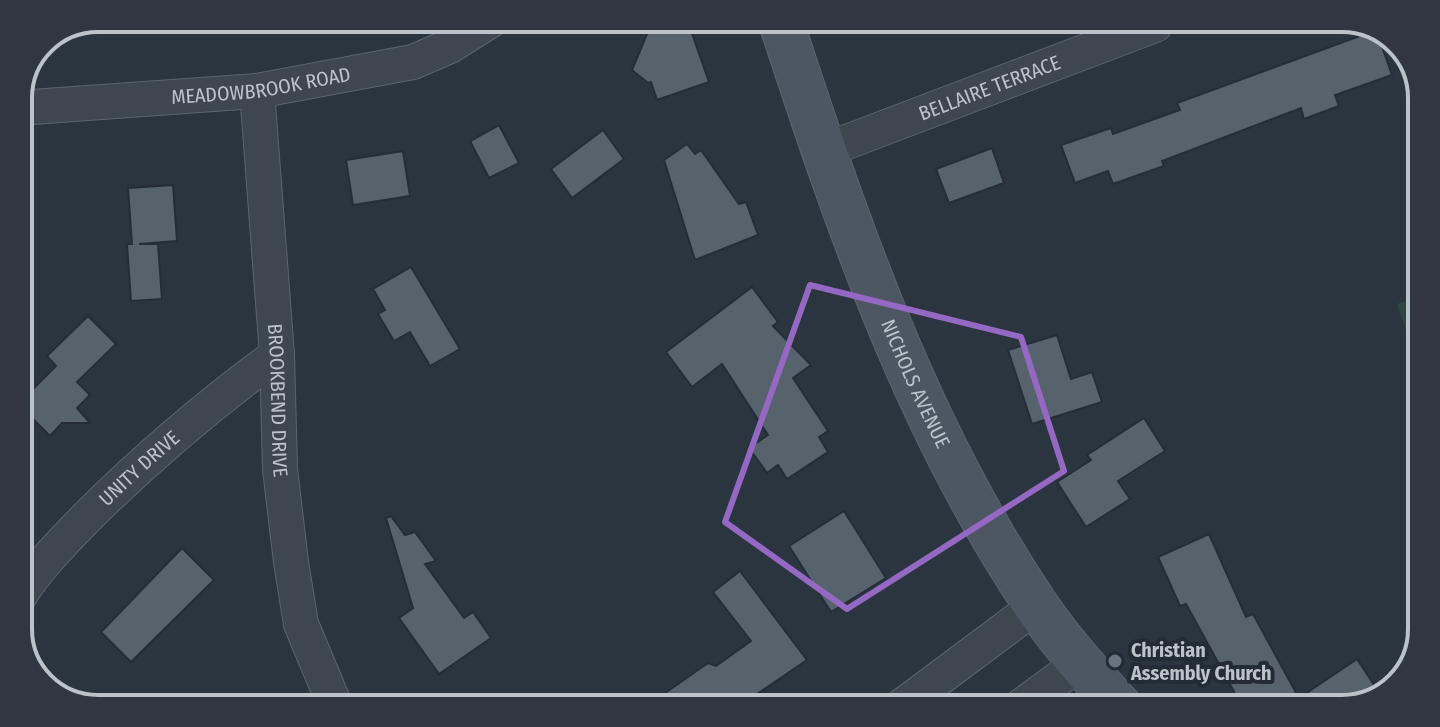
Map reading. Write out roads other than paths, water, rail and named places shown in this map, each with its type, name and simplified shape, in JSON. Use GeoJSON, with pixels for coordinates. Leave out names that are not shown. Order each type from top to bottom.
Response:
{"type":"FeatureCollection","features":[{"type":"Feature","properties":{"kind":"main road","name":"NICHOLS AVENUE"},"geometry":{"type":"LineString","coordinates":[[784,32],[823,151],[890,334],[940,442],[1036,606],[1109,695]]}},
{"type":"Feature","properties":{"kind":"street","name":"MEADOWBROOK ROAD"},"geometry":{"type":"LineString","coordinates":[[32,107],[257,91],[413,62],[450,46],[472,32]]}},
{"type":"Feature","properties":{"kind":"street","name":"BELLAIRE TERRACE"},"geometry":{"type":"LineString","coordinates":[[823,151],[1137,32]]}},
{"type":"Feature","properties":{"kind":"street","name":"BROOKBEND DRIVE"},"geometry":{"type":"LineString","coordinates":[[257,91],[277,355],[280,469],[301,624],[331,695]]}},
{"type":"Feature","properties":{"kind":"street","name":"UNITY DRIVE"},"geometry":{"type":"LineString","coordinates":[[32,575],[138,466],[204,409],[277,355]]}},
{"type":"Feature","properties":{"kind":"street"},"geometry":{"type":"LineString","coordinates":[[917,695],[1036,606]]}},
{"type":"Feature","properties":{"kind":"street"},"geometry":{"type":"LineString","coordinates":[[1036,695],[1080,663]]}},
{"type":"Feature","properties":{"kind":"place","name":"Christian Assembly Church"},"geometry":{"type":"Point","coordinates":[1115,661]}}]}
